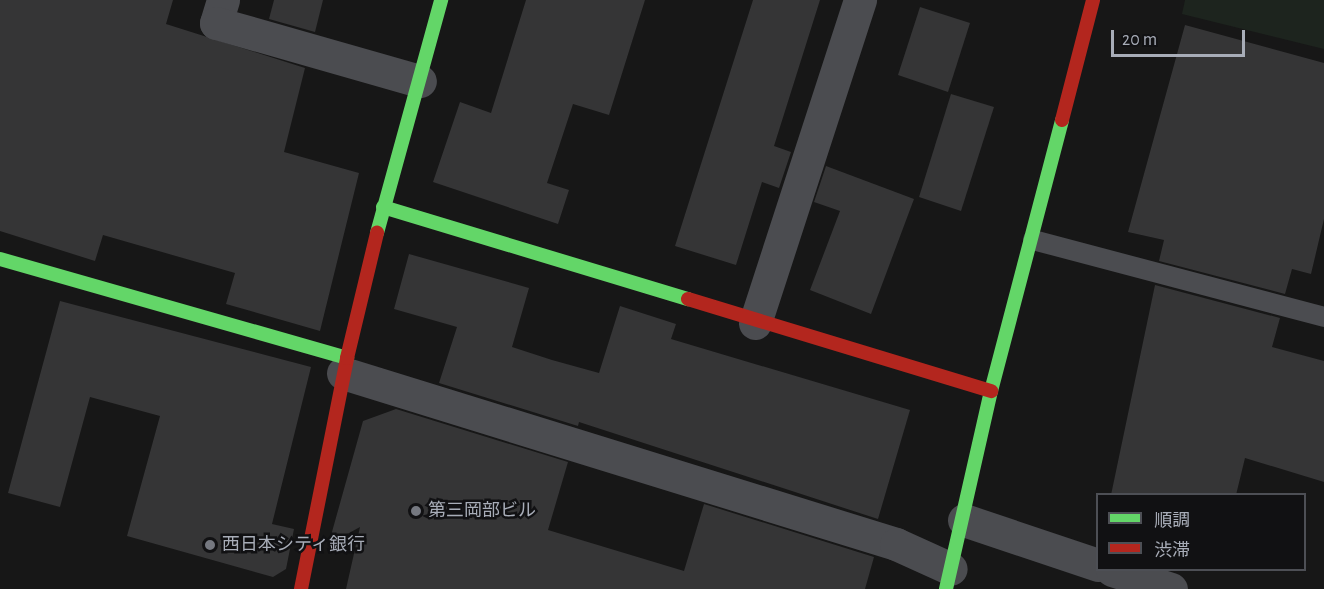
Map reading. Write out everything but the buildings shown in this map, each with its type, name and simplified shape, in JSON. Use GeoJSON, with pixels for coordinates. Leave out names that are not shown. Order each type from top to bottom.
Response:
{"type":"FeatureCollection","features":[{"type":"Feature","properties":{"kind":"street"},"geometry":{"type":"LineString","coordinates":[[223,0],[216,23],[420,81]]}},
{"type":"Feature","properties":{"kind":"street"},"geometry":{"type":"LineString","coordinates":[[301,589],[345,365],[382,207],[420,81],[441,0]]}},
{"type":"Feature","properties":{"kind":"street"},"geometry":{"type":"LineString","coordinates":[[755,323],[860,0]]}},
{"type":"Feature","properties":{"kind":"street"},"geometry":{"type":"LineString","coordinates":[[0,259],[345,365],[896,544],[949,579],[991,391],[1034,240],[1093,0]]}},
{"type":"Feature","properties":{"kind":"street"},"geometry":{"type":"LineString","coordinates":[[382,207],[755,323],[991,391]]}},
{"type":"Feature","properties":{"kind":"street"},"geometry":{"type":"LineString","coordinates":[[964,520],[1096,563]]}},
{"type":"Feature","properties":{"kind":"street"},"geometry":{"type":"LineString","coordinates":[[1115,571],[1171,589]]}},
{"type":"Feature","properties":{"kind":"lane"},"geometry":{"type":"LineString","coordinates":[[1034,240],[1324,317]]}},
{"type":"Feature","properties":{"kind":"shaded area"},"geometry":{"type":"Polygon","coordinates":[[[1185,0],[1324,0],[1324,49],[1182,14],[1185,0]]]}},
{"type":"Feature","properties":{"kind":"traffic: fast"},"geometry":{"type":"LineString","coordinates":[[377,233],[441,0]]}},
{"type":"Feature","properties":{"kind":"traffic: fast"},"geometry":{"type":"LineString","coordinates":[[946,589],[991,391],[1062,120]]}},
{"type":"Feature","properties":{"kind":"traffic: fast"},"geometry":{"type":"LineString","coordinates":[[383,207],[688,299]]}},
{"type":"Feature","properties":{"kind":"traffic: fast"},"geometry":{"type":"LineString","coordinates":[[0,259],[347,358]]}},
{"type":"Feature","properties":{"kind":"traffic: jam"},"geometry":{"type":"LineString","coordinates":[[1062,120],[1093,0]]}},
{"type":"Feature","properties":{"kind":"traffic: jam"},"geometry":{"type":"LineString","coordinates":[[301,589],[347,358],[377,233]]}},
{"type":"Feature","properties":{"kind":"traffic: jam"},"geometry":{"type":"LineString","coordinates":[[688,299],[991,391]]}},
{"type":"Feature","properties":{"kind":"place","name":"第三岡部ビル"},"geometry":{"type":"Point","coordinates":[416,511]}},
{"type":"Feature","properties":{"kind":"place","name":"西日本シティ銀行"},"geometry":{"type":"Point","coordinates":[210,545]}}]}
